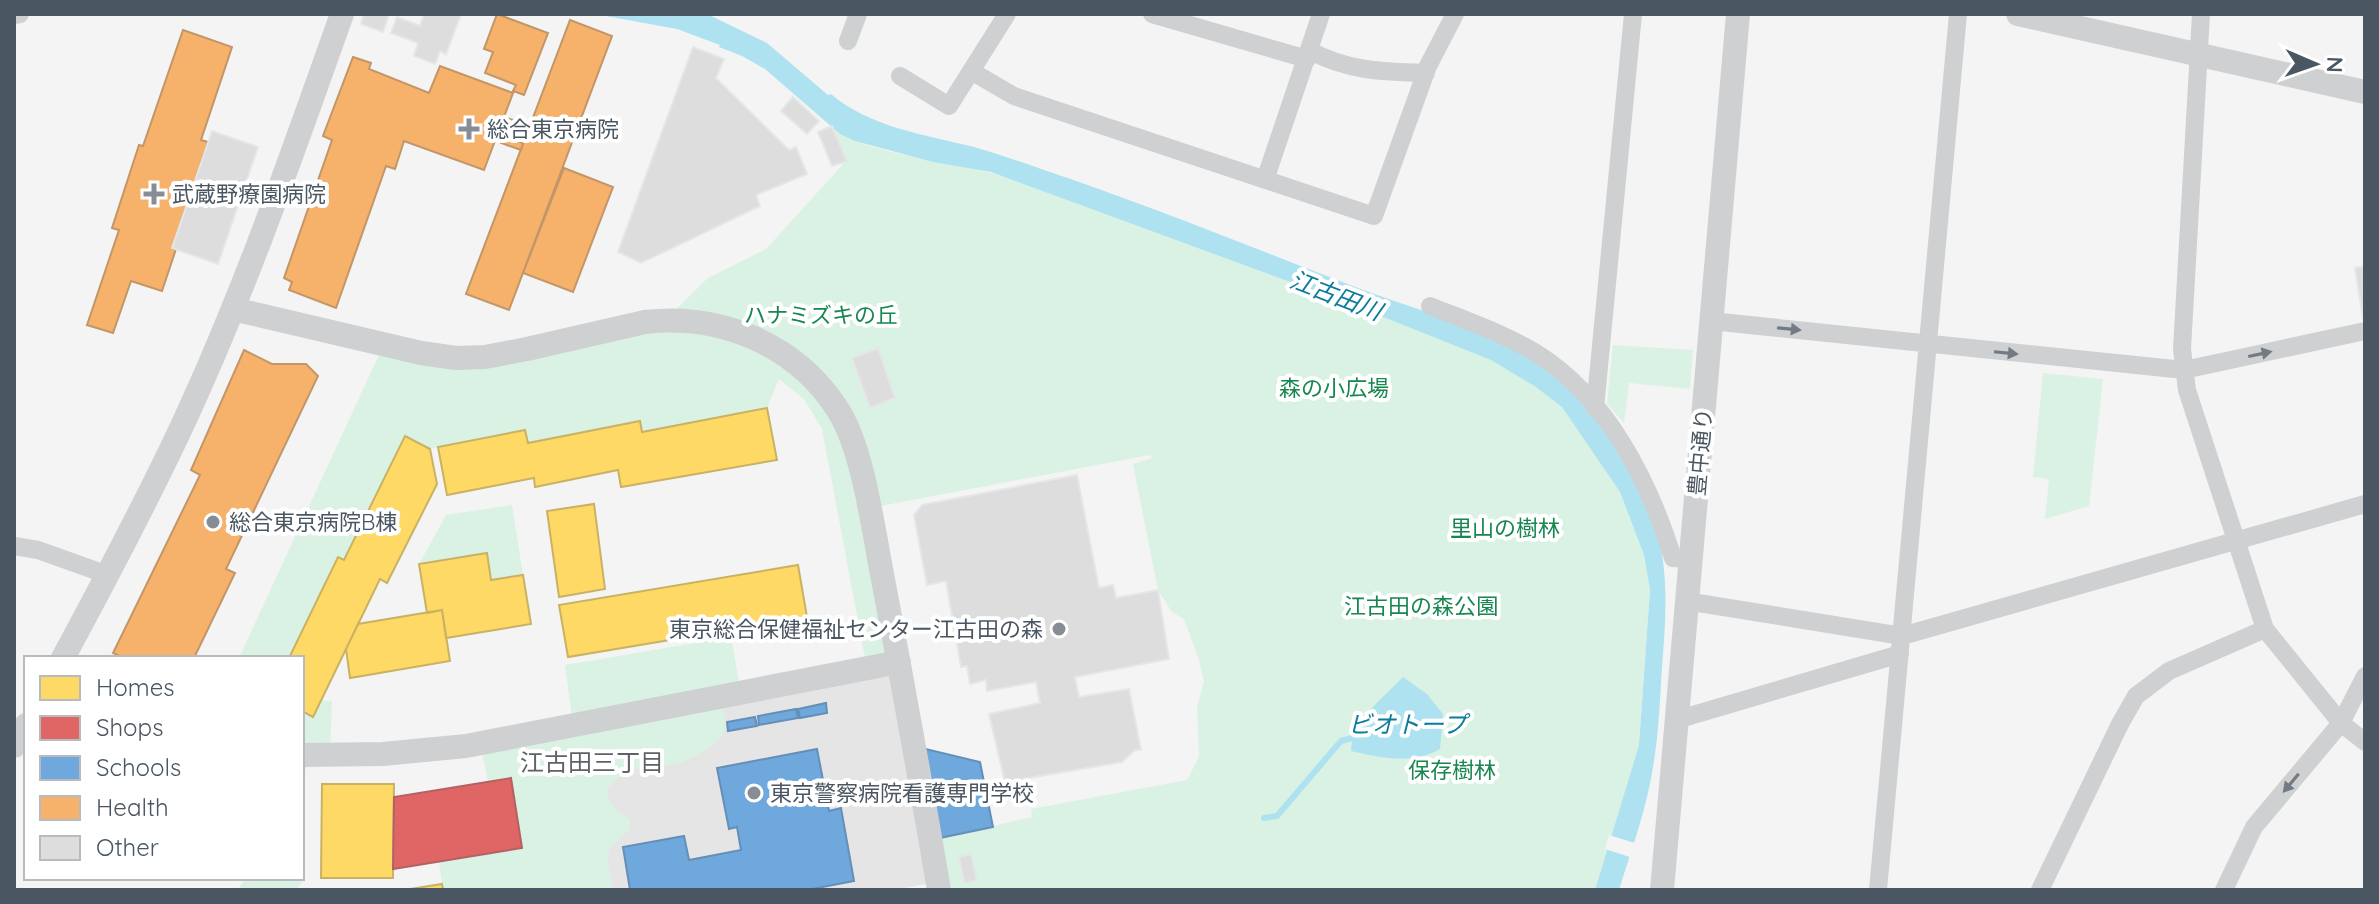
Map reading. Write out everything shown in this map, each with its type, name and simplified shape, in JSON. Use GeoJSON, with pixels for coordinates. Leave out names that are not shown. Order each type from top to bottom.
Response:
{"type":"FeatureCollection","features":[{"type":"Feature","properties":{"kind":"street"},"geometry":{"type":"LineString","coordinates":[[64,656],[183,425],[233,309],[342,14]]}},
{"type":"Feature","properties":{"kind":"street"},"geometry":{"type":"LineString","coordinates":[[848,41],[858,14]]}},
{"type":"Feature","properties":{"kind":"street"},"geometry":{"type":"LineString","coordinates":[[900,76],[949,106],[1007,14]]}},
{"type":"Feature","properties":{"kind":"street"},"geometry":{"type":"LineString","coordinates":[[1152,14],[1357,69],[1426,73]]}},
{"type":"Feature","properties":{"kind":"street"},"geometry":{"type":"LineString","coordinates":[[1265,180],[1321,14]]}},
{"type":"Feature","properties":{"kind":"street"},"geometry":{"type":"LineString","coordinates":[[971,71],[1014,96],[1374,216],[1426,73],[1455,14]]}},
{"type":"Feature","properties":{"kind":"street"},"geometry":{"type":"LineString","coordinates":[[1595,408],[1633,14]]}},
{"type":"Feature","properties":{"kind":"street","name":"豊中通り"},"geometry":{"type":"LineString","coordinates":[[1662,890],[1738,14]]}},
{"type":"Feature","properties":{"kind":"street"},"geometry":{"type":"LineString","coordinates":[[1878,890],[1958,14]]}},
{"type":"Feature","properties":{"kind":"street"},"geometry":{"type":"LineString","coordinates":[[2018,14],[2365,92]]}},
{"type":"Feature","properties":{"kind":"street"},"geometry":{"type":"LineString","coordinates":[[2201,14],[2182,349],[2187,390],[2265,629],[2341,723],[2365,742]]}},
{"type":"Feature","properties":{"kind":"street"},"geometry":{"type":"LineString","coordinates":[[1430,306],[1537,354],[1571,381],[1612,427],[1637,469],[1654,504],[1673,558],[1690,559]]}},
{"type":"Feature","properties":{"kind":"street"},"geometry":{"type":"LineString","coordinates":[[233,309],[421,353],[456,358],[485,357],[665,320],[706,323],[737,330],[766,343],[798,365],[820,386],[850,433],[870,508],[939,890]]}},
{"type":"Feature","properties":{"kind":"street"},"geometry":{"type":"LineString","coordinates":[[1711,321],[2184,370],[2365,331]]}},
{"type":"Feature","properties":{"kind":"street"},"geometry":{"type":"LineString","coordinates":[[1676,720],[1901,645],[2365,504]]}},
{"type":"Feature","properties":{"kind":"street"},"geometry":{"type":"LineString","coordinates":[[14,546],[38,550],[108,575]]}},
{"type":"Feature","properties":{"kind":"street"},"geometry":{"type":"LineString","coordinates":[[1686,601],[1901,645]]}},
{"type":"Feature","properties":{"kind":"street"},"geometry":{"type":"LineString","coordinates":[[2040,890],[2136,696],[2169,671],[2265,629]]}},
{"type":"Feature","properties":{"kind":"street"},"geometry":{"type":"LineString","coordinates":[[304,755],[383,754],[466,746],[899,662]]}},
{"type":"Feature","properties":{"kind":"street"},"geometry":{"type":"LineString","coordinates":[[2224,890],[2254,827],[2341,723],[2365,676]]}},
{"type":"Feature","properties":{"kind":"street"},"geometry":{"type":"LineString","coordinates":[[14,746],[24,728]]}},
{"type":"Feature","properties":{"kind":"shaded area","name":"東京警察病院看護専門学校"},"geometry":{"type":"Polygon","coordinates":[[[899,662],[937,882],[893,890],[604,890],[574,725],[899,662]]]}},
{"type":"Feature","properties":{"kind":"green space","name":"江古田の森公園"},"geometry":{"type":"Polygon","coordinates":[[[832,126],[845,135],[884,150],[996,174],[1032,186],[1353,305],[1492,360],[1537,387],[1562,407],[1620,492],[1644,555],[1650,590],[1639,745],[1595,890],[939,890],[930,840],[1032,817],[1031,809],[1187,780],[1199,757],[1197,706],[1204,682],[1184,619],[1172,612],[1158,590],[1133,464],[1152,458],[1150,455],[870,508],[899,662],[867,669],[822,429],[804,399],[779,379],[767,408],[642,432],[528,443],[525,430],[430,449],[405,436],[344,560],[338,558],[290,656],[240,656],[384,344],[456,358],[665,320],[708,278],[766,249],[846,161],[832,126]]]}},
{"type":"Feature","properties":{"kind":"green space"},"geometry":{"type":"Polygon","coordinates":[[[1613,345],[1693,350],[1690,389],[1629,383],[1624,423],[1607,404],[1613,345]]]}},
{"type":"Feature","properties":{"kind":"green space"},"geometry":{"type":"Polygon","coordinates":[[[2043,373],[2103,379],[2089,506],[2045,519],[2049,479],[2033,477],[2043,373]]]}},
{"type":"Feature","properties":{"kind":"green space"},"geometry":{"type":"Polygon","coordinates":[[[512,505],[523,575],[491,580],[486,553],[419,564],[446,515],[512,505]]]}},
{"type":"Feature","properties":{"kind":"green space"},"geometry":{"type":"Polygon","coordinates":[[[731,637],[741,693],[720,697],[725,724],[719,739],[682,762],[629,772],[607,789],[614,807],[630,819],[630,829],[609,848],[608,863],[613,890],[443,890],[439,862],[521,848],[510,778],[488,782],[480,743],[573,725],[565,665],[731,637]]]}},
{"type":"Feature","properties":{"kind":"green space"},"geometry":{"type":"Polygon","coordinates":[[[321,700],[332,701],[330,755],[308,755],[304,777],[304,712],[313,717],[321,700]]]}},
{"type":"Feature","properties":{"kind":"green space"},"geometry":{"type":"Polygon","coordinates":[[[244,880],[304,880],[296,890],[238,890],[244,880]]]}},
{"type":"Feature","properties":{"kind":"water","name":"江古田川"},"geometry":{"type":"Polygon","coordinates":[[[595,14],[707,14],[767,43],[828,95],[863,115],[918,134],[992,152],[1120,197],[1478,331],[1504,342],[1548,369],[1585,406],[1619,453],[1647,505],[1662,554],[1665,611],[1656,749],[1644,810],[1619,890],[1595,890],[1639,745],[1650,590],[1644,555],[1620,492],[1562,407],[1491,360],[1353,305],[991,172],[933,162],[855,141],[840,134],[765,69],[720,45],[677,29],[595,14]]]}},
{"type":"Feature","properties":{"kind":"water","name":"ビオトープ"},"geometry":{"type":"Polygon","coordinates":[[[1403,677],[1427,694],[1443,714],[1440,749],[1408,759],[1351,751],[1363,720],[1403,677]]]}},
{"type":"Feature","properties":{"kind":"pier"},"geometry":{"type":"Polygon","coordinates":[[[1609,835],[1638,844],[1633,858],[1605,849],[1609,835]]]}},
{"type":"Feature","properties":{"kind":"building: Homes"},"geometry":{"type":"Polygon","coordinates":[[[767,408],[777,460],[621,487],[618,470],[535,487],[534,478],[447,495],[438,447],[525,430],[528,443],[640,421],[642,432],[767,408]]]}},
{"type":"Feature","properties":{"kind":"building: Homes"},"geometry":{"type":"Polygon","coordinates":[[[405,436],[430,449],[437,484],[387,583],[380,579],[313,717],[304,712],[304,656],[290,656],[338,557],[344,560],[405,436]]]}},
{"type":"Feature","properties":{"kind":"building: Homes"},"geometry":{"type":"Polygon","coordinates":[[[594,504],[605,589],[559,597],[547,511],[594,504]]]}},
{"type":"Feature","properties":{"kind":"building: Homes"},"geometry":{"type":"Polygon","coordinates":[[[487,553],[491,580],[523,575],[531,624],[446,638],[442,610],[427,613],[419,564],[487,553]]]}},
{"type":"Feature","properties":{"kind":"building: Homes"},"geometry":{"type":"Polygon","coordinates":[[[798,565],[807,617],[568,657],[559,605],[798,565]]]}},
{"type":"Feature","properties":{"kind":"building: Homes"},"geometry":{"type":"Polygon","coordinates":[[[442,610],[450,661],[350,678],[346,649],[358,624],[442,610]]]}},
{"type":"Feature","properties":{"kind":"building: Homes"},"geometry":{"type":"Polygon","coordinates":[[[322,784],[394,784],[393,878],[321,878],[322,784]]]}},
{"type":"Feature","properties":{"kind":"building: Homes"},"geometry":{"type":"Polygon","coordinates":[[[442,884],[443,890],[404,890],[442,884]]]}},
{"type":"Feature","properties":{"kind":"building: Shops"},"geometry":{"type":"Polygon","coordinates":[[[511,778],[522,848],[393,869],[394,797],[511,778]]]}},
{"type":"Feature","properties":{"kind":"building: Schools"},"geometry":{"type":"Polygon","coordinates":[[[826,703],[827,713],[800,718],[798,709],[826,703]]]}},
{"type":"Feature","properties":{"kind":"building: Schools"},"geometry":{"type":"Polygon","coordinates":[[[796,709],[798,718],[759,725],[758,716],[796,709]]]}},
{"type":"Feature","properties":{"kind":"building: Schools"},"geometry":{"type":"Polygon","coordinates":[[[755,717],[757,726],[728,731],[727,722],[755,717]]]}},
{"type":"Feature","properties":{"kind":"building: Schools"},"geometry":{"type":"Polygon","coordinates":[[[913,746],[980,762],[993,827],[930,840],[913,746]]]}},
{"type":"Feature","properties":{"kind":"building: Schools"},"geometry":{"type":"Polygon","coordinates":[[[817,749],[829,811],[841,808],[854,881],[807,890],[630,890],[623,847],[684,836],[689,860],[741,850],[737,827],[729,829],[717,768],[817,749]]]}},
{"type":"Feature","properties":{"kind":"building: Health"},"geometry":{"type":"Polygon","coordinates":[[[497,14],[548,33],[524,95],[513,91],[516,85],[485,73],[493,52],[484,49],[497,14]]]}},
{"type":"Feature","properties":{"kind":"building: Health"},"geometry":{"type":"Polygon","coordinates":[[[570,20],[612,36],[509,310],[466,294],[570,20]]]}},
{"type":"Feature","properties":{"kind":"building: Health"},"geometry":{"type":"Polygon","coordinates":[[[183,30],[232,47],[201,140],[208,142],[172,248],[176,249],[162,291],[131,281],[113,333],[87,325],[119,230],[112,228],[139,145],[143,146],[183,30]]]}},
{"type":"Feature","properties":{"kind":"building: Health"},"geometry":{"type":"Polygon","coordinates":[[[353,57],[371,63],[369,69],[429,93],[440,66],[513,93],[484,170],[404,141],[395,169],[386,166],[336,308],[289,290],[292,282],[284,278],[332,140],[323,136],[353,57]]]}},
{"type":"Feature","properties":{"kind":"building: Health"},"geometry":{"type":"Polygon","coordinates":[[[504,117],[519,122],[513,139],[523,143],[521,150],[501,143],[506,127],[501,126],[504,117]]]}},
{"type":"Feature","properties":{"kind":"building: Health"},"geometry":{"type":"Polygon","coordinates":[[[564,168],[613,187],[573,292],[523,273],[564,168]]]}},
{"type":"Feature","properties":{"kind":"building: Health","name":"総合東京病院B棟"},"geometry":{"type":"Polygon","coordinates":[[[244,350],[272,364],[306,364],[318,376],[226,569],[235,573],[195,656],[120,656],[113,653],[200,475],[191,470],[244,350]]]}},
{"type":"Feature","properties":{"kind":"building: Other"},"geometry":{"type":"Polygon","coordinates":[[[364,14],[389,14],[383,32],[361,24],[364,14]]]}},
{"type":"Feature","properties":{"kind":"building: Other"},"geometry":{"type":"Polygon","coordinates":[[[424,14],[461,14],[446,54],[440,51],[435,64],[414,56],[418,43],[391,33],[397,17],[420,26],[424,14]]]}},
{"type":"Feature","properties":{"kind":"building: Other"},"geometry":{"type":"Polygon","coordinates":[[[693,47],[724,59],[716,78],[789,150],[796,147],[807,174],[756,195],[760,206],[641,263],[618,252],[693,47]]]}},
{"type":"Feature","properties":{"kind":"building: Other"},"geometry":{"type":"Polygon","coordinates":[[[793,97],[819,121],[807,134],[781,111],[793,97]]]}},
{"type":"Feature","properties":{"kind":"building: Other"},"geometry":{"type":"Polygon","coordinates":[[[832,126],[847,161],[832,166],[818,132],[832,126]]]}},
{"type":"Feature","properties":{"kind":"building: Other"},"geometry":{"type":"Polygon","coordinates":[[[212,131],[258,147],[218,264],[172,248],[212,131]]]}},
{"type":"Feature","properties":{"kind":"building: Other"},"geometry":{"type":"Polygon","coordinates":[[[2365,266],[2365,318],[2363,318],[2355,268],[2365,266]]]}},
{"type":"Feature","properties":{"kind":"building: Other"},"geometry":{"type":"Polygon","coordinates":[[[878,348],[895,398],[870,408],[852,358],[878,348]]]}},
{"type":"Feature","properties":{"kind":"building: Other","name":"東京総合保健福祉センター江古田の森"},"geometry":{"type":"Polygon","coordinates":[[[1077,475],[1099,588],[1113,585],[1116,598],[1158,590],[1169,659],[1075,677],[1079,697],[1129,689],[1141,750],[1135,750],[1122,762],[1005,782],[989,714],[1040,703],[1036,682],[987,691],[986,680],[970,684],[967,666],[961,667],[946,581],[927,585],[914,515],[922,505],[1077,475]]]}},
{"type":"Feature","properties":{"kind":"building: Other"},"geometry":{"type":"Polygon","coordinates":[[[971,854],[977,880],[964,883],[959,857],[971,854]]]}},
{"type":"Feature","properties":{"kind":"waterway"},"geometry":{"type":"LineString","coordinates":[[1264,818],[1277,816],[1341,741],[1352,738]]}},
{"type":"Feature","properties":{"kind":"place","name":"総合東京病院"},"geometry":{"type":"Point","coordinates":[469,129]}},
{"type":"Feature","properties":{"kind":"place","name":"武蔵野療園病院"},"geometry":{"type":"Point","coordinates":[154,194]}},
{"type":"Feature","properties":{"kind":"place","name":"総合東京病院B棟"},"geometry":{"type":"Point","coordinates":[213,522]}},
{"type":"Feature","properties":{"kind":"place","name":"東京総合保健福祉センター江古田の森"},"geometry":{"type":"Point","coordinates":[1059,629]}},
{"type":"Feature","properties":{"kind":"place","name":"東京警察病院看護専門学校"},"geometry":{"type":"Point","coordinates":[754,793]}},
{"type":"Feature","properties":{"kind":"district","name":"江古田三丁目"},"geometry":{"type":"Point","coordinates":[592,762]}},
{"type":"Feature","properties":{"kind":"park label","name":"ハナミズキの丘"},"geometry":{"type":"Point","coordinates":[821,315]}},
{"type":"Feature","properties":{"kind":"park label","name":"森の小広場"},"geometry":{"type":"Point","coordinates":[1334,388]}},
{"type":"Feature","properties":{"kind":"park label","name":"里山の樹林"},"geometry":{"type":"Point","coordinates":[1505,528]}},
{"type":"Feature","properties":{"kind":"park label","name":"保存樹林"},"geometry":{"type":"Point","coordinates":[1452,770]}}]}
